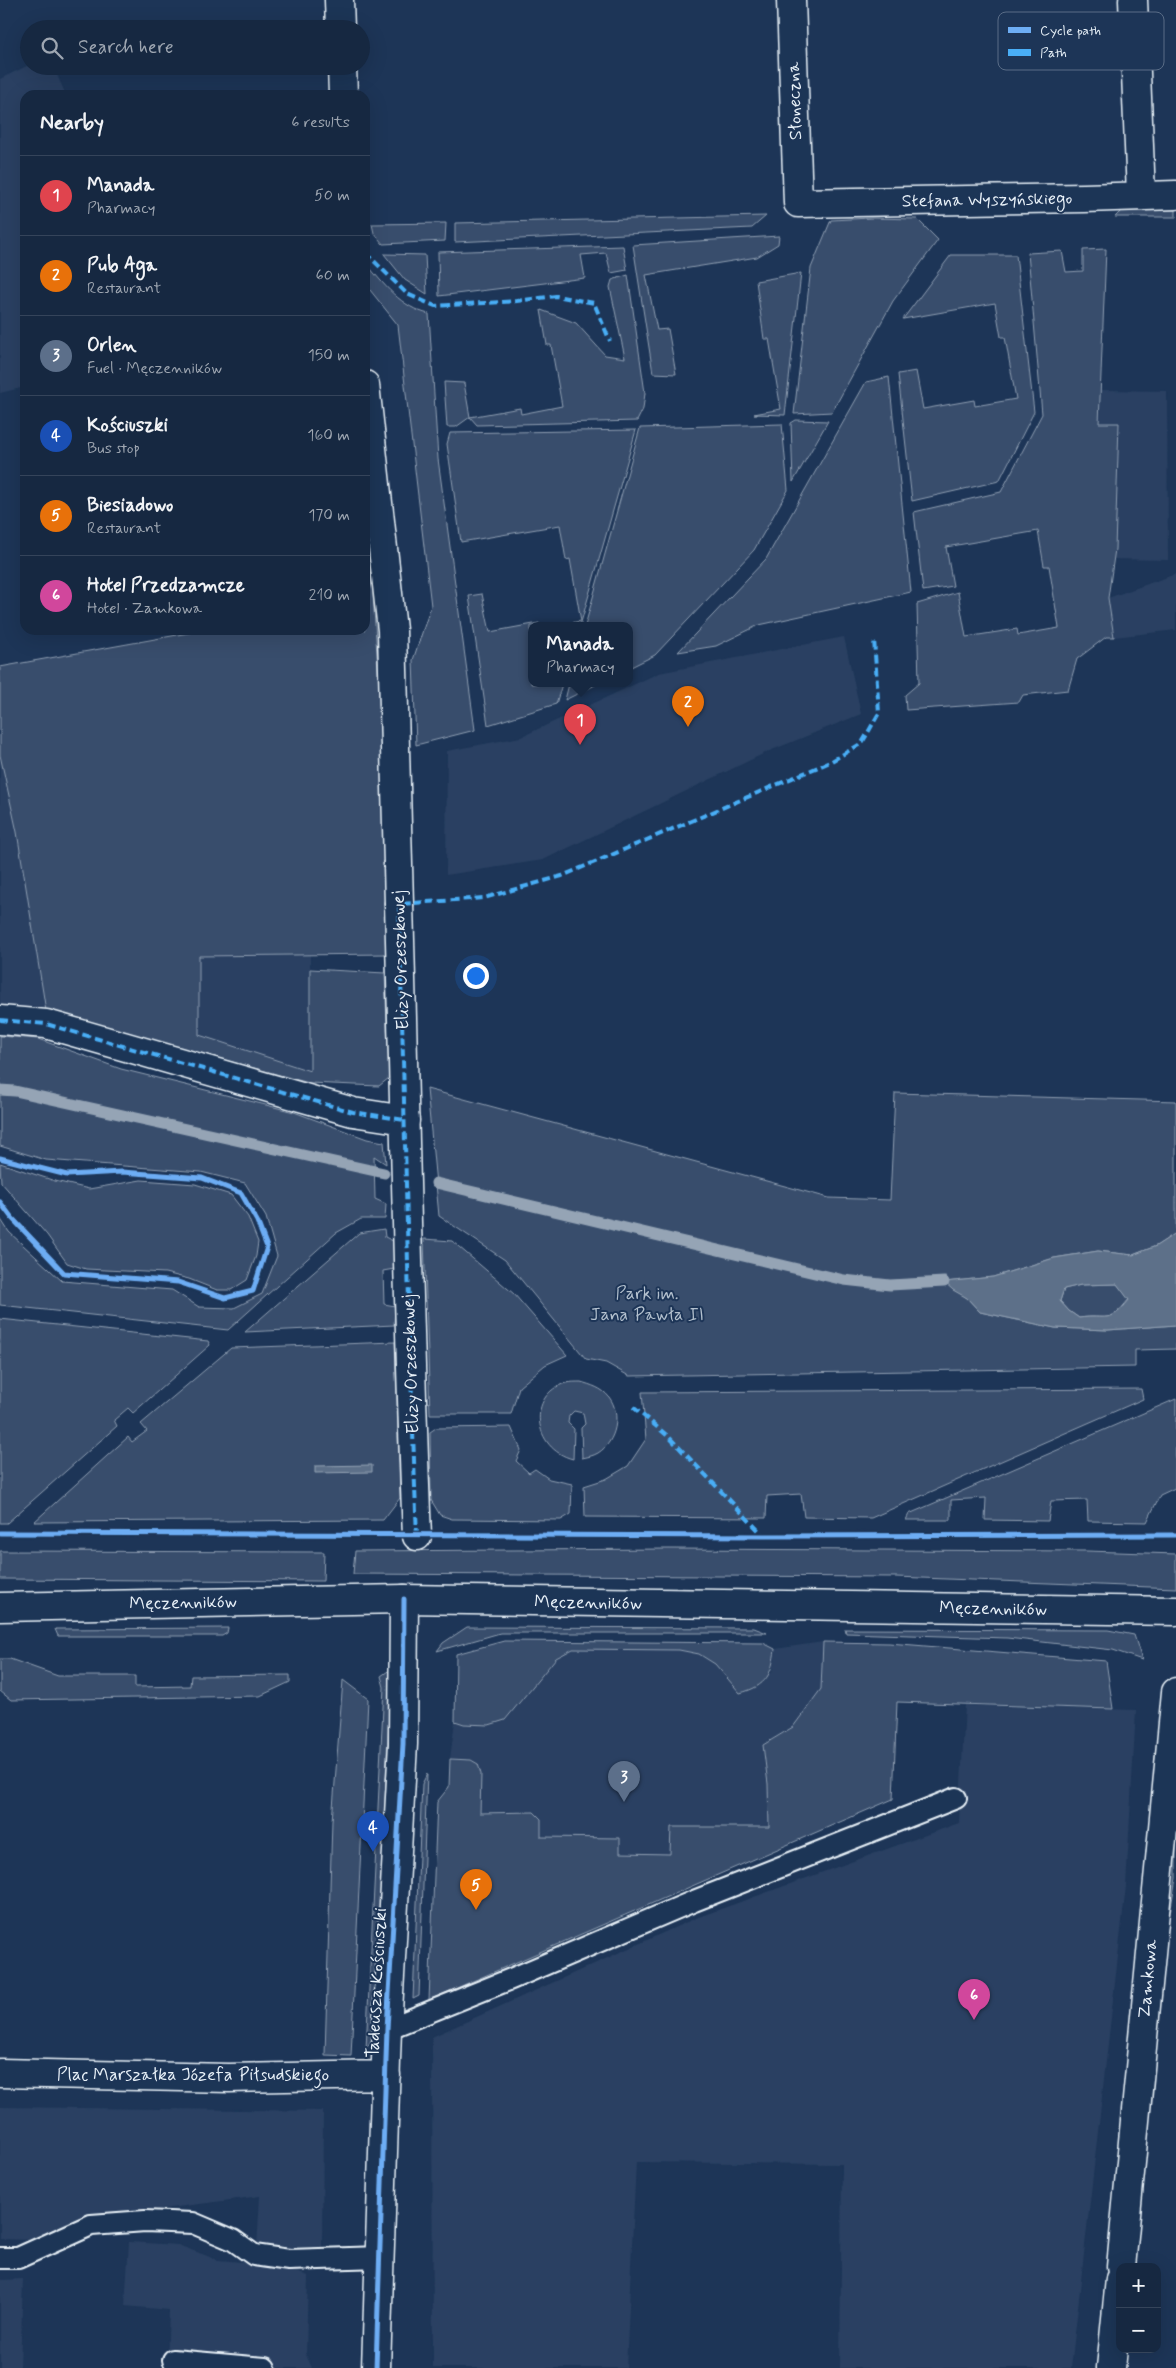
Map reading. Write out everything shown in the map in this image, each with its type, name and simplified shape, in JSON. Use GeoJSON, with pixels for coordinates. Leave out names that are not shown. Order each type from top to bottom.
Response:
{"type":"FeatureCollection","features":[{"type":"Feature","properties":{"kind":"street"},"geometry":{"type":"LineString","coordinates":[[339,0],[340,20]]}},
{"type":"Feature","properties":{"kind":"street","name":"Słoneczna"},"geometry":{"type":"LineString","coordinates":[[791,0],[798,203]]}},
{"type":"Feature","properties":{"kind":"street"},"geometry":{"type":"LineString","coordinates":[[1136,70],[1141,195]]}},
{"type":"Feature","properties":{"kind":"street"},"geometry":{"type":"LineString","coordinates":[[342,75],[343,90]]}},
{"type":"Feature","properties":{"kind":"street","name":"Stefana Wyszyńskiego"},"geometry":{"type":"LineString","coordinates":[[798,203],[1084,198],[1176,194]]}},
{"type":"Feature","properties":{"kind":"street","name":"Elizy Orzeszkowej"},"geometry":{"type":"LineString","coordinates":[[370,430],[392,630],[409,1333],[417,1536]]}},
{"type":"Feature","properties":{"kind":"street"},"geometry":{"type":"LineString","coordinates":[[0,1020],[46,1024],[353,1112],[405,1120]]}},
{"type":"Feature","properties":{"kind":"street","name":"Męczenników"},"geometry":{"type":"LineString","coordinates":[[0,1606],[404,1599],[1176,1611]]}},
{"type":"Feature","properties":{"kind":"street","name":"Tadeusza Kościuszki"},"geometry":{"type":"LineString","coordinates":[[376,2368],[387,2029],[403,1744],[404,1599]]}},
{"type":"Feature","properties":{"kind":"street","name":"Zamkowa"},"geometry":{"type":"LineString","coordinates":[[1121,2263],[1176,1692]]}},
{"type":"Feature","properties":{"kind":"street","name":"Plac Marszałka Józefa Piłsudskiego"},"geometry":{"type":"LineString","coordinates":[[0,2073],[229,2078],[386,2075]]}},
{"type":"Feature","properties":{"kind":"street"},"geometry":{"type":"LineString","coordinates":[[1112,2368],[1117,2308]]}},
{"type":"Feature","properties":{"kind":"lane"},"geometry":{"type":"LineString","coordinates":[[387,2029],[511,1979],[694,1900],[956,1798]]}},
{"type":"Feature","properties":{"kind":"lane"},"geometry":{"type":"LineString","coordinates":[[0,2258],[18,2258],[91,2225],[145,2221],[193,2223],[233,2240],[254,2255],[289,2260],[380,2257]]}},
{"type":"Feature","properties":{"kind":"lane"},"geometry":{"type":"LineString","coordinates":[[173,2360],[266,2368]]}},
{"type":"Feature","properties":{"kind":"shaded area"},"geometry":{"type":"Polygon","coordinates":[[[20,69],[20,75],[57,75],[64,90],[20,90],[20,388],[0,393],[0,79],[20,69]]]}},
{"type":"Feature","properties":{"kind":"shaded area"},"geometry":{"type":"Polygon","coordinates":[[[1100,390],[1167,391],[1168,560],[1113,559],[1119,423],[1099,423],[1100,390]]]}},
{"type":"Feature","properties":{"kind":"shaded area"},"geometry":{"type":"Polygon","coordinates":[[[1176,574],[1176,630],[1114,637],[1108,598],[1176,574]]]}},
{"type":"Feature","properties":{"kind":"shaded area"},"geometry":{"type":"Polygon","coordinates":[[[844,637],[861,714],[767,752],[543,860],[446,875],[447,751],[521,737],[629,687],[633,687],[633,685],[659,673],[844,637]]]}},
{"type":"Feature","properties":{"kind":"shaded area"},"geometry":{"type":"Polygon","coordinates":[[[0,755],[17,832],[46,1011],[0,1007],[0,755]]]}},
{"type":"Feature","properties":{"kind":"shaded area"},"geometry":{"type":"Polygon","coordinates":[[[310,955],[311,1071],[199,1035],[199,956],[310,955]]]}},
{"type":"Feature","properties":{"kind":"shaded area"},"geometry":{"type":"Polygon","coordinates":[[[1176,1233],[1176,1325],[1108,1330],[1055,1328],[980,1312],[967,1298],[944,1282],[993,1277],[1054,1258],[1098,1251],[1133,1255],[1156,1246],[1176,1233]],[[1117,1284],[1081,1285],[1064,1289],[1060,1301],[1079,1318],[1112,1316],[1123,1308],[1129,1300],[1117,1284]]]}},
{"type":"Feature","properties":{"kind":"shaded area"},"geometry":{"type":"Polygon","coordinates":[[[372,1465],[372,1472],[315,1473],[315,1466],[372,1465]]]}},
{"type":"Feature","properties":{"kind":"shaded area"},"geometry":{"type":"Polygon","coordinates":[[[823,1642],[821,1689],[793,1727],[763,1745],[768,1784],[769,1827],[671,1827],[670,1854],[620,1853],[620,1838],[541,1837],[541,1819],[534,1812],[480,1814],[480,1769],[471,1760],[450,1759],[455,1721],[464,1724],[505,1720],[556,1658],[573,1649],[679,1650],[699,1654],[715,1664],[741,1693],[772,1672],[775,1649],[823,1642]]]}},
{"type":"Feature","properties":{"kind":"shaded area"},"geometry":{"type":"Polygon","coordinates":[[[965,1705],[1136,1710],[1126,1886],[1071,2368],[840,2368],[842,2164],[636,2162],[626,2368],[433,2368],[432,2037],[696,1918],[959,1823],[965,1705]]]}},
{"type":"Feature","properties":{"kind":"shaded area"},"geometry":{"type":"Polygon","coordinates":[[[0,2107],[323,2111],[322,2248],[257,2248],[260,2196],[79,2220],[34,2240],[0,2239],[0,2107]]]}},
{"type":"Feature","properties":{"kind":"shaded area"},"geometry":{"type":"Polygon","coordinates":[[[129,2242],[178,2245],[218,2260],[276,2265],[308,2276],[306,2355],[312,2368],[190,2368],[167,2365],[169,2310],[125,2306],[129,2242]]]}},
{"type":"Feature","properties":{"kind":"shaded area"},"geometry":{"type":"Polygon","coordinates":[[[23,2279],[20,2368],[0,2368],[0,2280],[23,2279]]]}},
{"type":"Feature","properties":{"kind":"green space"},"geometry":{"type":"Polygon","coordinates":[[[1122,210],[1176,210],[1176,217],[1115,217],[1122,210]]]}},
{"type":"Feature","properties":{"kind":"green space"},"geometry":{"type":"Polygon","coordinates":[[[766,216],[752,228],[455,242],[455,223],[766,216]]]}},
{"type":"Feature","properties":{"kind":"green space"},"geometry":{"type":"Polygon","coordinates":[[[871,218],[917,219],[938,240],[893,301],[832,412],[794,414],[811,268],[831,220],[871,218]]]}},
{"type":"Feature","properties":{"kind":"green space"},"geometry":{"type":"Polygon","coordinates":[[[446,223],[445,241],[383,244],[374,233],[372,224],[446,223]]]}},
{"type":"Feature","properties":{"kind":"green space"},"geometry":{"type":"Polygon","coordinates":[[[779,236],[778,244],[757,257],[646,275],[657,330],[668,329],[676,374],[653,373],[633,245],[779,236]]]}},
{"type":"Feature","properties":{"kind":"green space"},"geometry":{"type":"Polygon","coordinates":[[[623,246],[627,270],[611,273],[606,253],[581,255],[585,278],[439,296],[438,252],[623,246]]]}},
{"type":"Feature","properties":{"kind":"green space"},"geometry":{"type":"Polygon","coordinates":[[[1106,249],[1099,423],[1119,423],[1115,549],[1108,598],[1114,637],[1106,637],[1077,659],[1068,690],[1023,695],[1019,702],[906,710],[905,695],[919,683],[917,604],[958,592],[966,637],[1017,629],[1018,635],[1059,628],[1049,566],[1044,566],[1038,531],[946,547],[953,586],[923,591],[914,512],[1001,492],[1042,414],[1028,253],[1062,251],[1066,272],[1083,271],[1083,250],[1106,249]]]}},
{"type":"Feature","properties":{"kind":"green space"},"geometry":{"type":"Polygon","coordinates":[[[384,254],[425,255],[427,294],[405,280],[384,254]]]}},
{"type":"Feature","properties":{"kind":"green space"},"geometry":{"type":"Polygon","coordinates":[[[951,255],[1016,255],[1034,412],[999,481],[912,501],[898,374],[916,371],[923,409],[974,400],[975,406],[1016,399],[1005,337],[1001,337],[995,303],[903,319],[951,255]]]}},
{"type":"Feature","properties":{"kind":"green space"},"geometry":{"type":"Polygon","coordinates":[[[370,268],[386,287],[402,301],[419,311],[429,314],[438,459],[475,730],[416,745],[413,660],[431,606],[398,325],[370,290],[370,268]]]}},
{"type":"Feature","properties":{"kind":"green space"},"geometry":{"type":"Polygon","coordinates":[[[801,273],[785,415],[754,414],[781,409],[769,339],[764,339],[756,281],[801,273]]]}},
{"type":"Feature","properties":{"kind":"green space"},"geometry":{"type":"Polygon","coordinates":[[[628,275],[645,393],[643,409],[637,421],[477,425],[470,417],[520,408],[521,414],[562,406],[551,345],[547,345],[541,310],[576,323],[605,355],[625,358],[610,287],[612,280],[628,275]]]}},
{"type":"Feature","properties":{"kind":"green space"},"geometry":{"type":"Polygon","coordinates":[[[889,377],[911,592],[759,625],[716,646],[678,652],[766,559],[866,382],[889,377]]]}},
{"type":"Feature","properties":{"kind":"green space"},"geometry":{"type":"Polygon","coordinates":[[[444,382],[464,383],[470,417],[456,427],[447,427],[444,382]]]}},
{"type":"Feature","properties":{"kind":"green space"},"geometry":{"type":"Polygon","coordinates":[[[796,420],[828,421],[793,482],[791,423],[796,420]]]}},
{"type":"Feature","properties":{"kind":"green space"},"geometry":{"type":"Polygon","coordinates":[[[782,424],[788,490],[754,550],[655,655],[633,666],[633,622],[586,622],[640,428],[782,424]]]}},
{"type":"Feature","properties":{"kind":"green space"},"geometry":{"type":"Polygon","coordinates":[[[636,430],[581,622],[576,622],[581,621],[570,559],[566,560],[560,525],[461,542],[447,444],[450,433],[636,430]]]}},
{"type":"Feature","properties":{"kind":"green space"},"geometry":{"type":"Polygon","coordinates":[[[370,550],[379,685],[387,954],[199,956],[199,1035],[310,1071],[310,969],[385,973],[389,1078],[379,1086],[309,1083],[46,1011],[17,832],[0,755],[0,667],[177,635],[370,635],[370,550]]]}},
{"type":"Feature","properties":{"kind":"green space"},"geometry":{"type":"Polygon","coordinates":[[[482,594],[490,632],[528,625],[528,687],[561,687],[556,704],[488,725],[469,596],[482,594]]]}},
{"type":"Feature","properties":{"kind":"green space"},"geometry":{"type":"Polygon","coordinates":[[[568,687],[591,687],[565,700],[568,687]]]}},
{"type":"Feature","properties":{"kind":"green space"},"geometry":{"type":"Polygon","coordinates":[[[0,1036],[38,1039],[121,1069],[294,1112],[367,1139],[384,1142],[386,1164],[374,1156],[375,1199],[386,1204],[385,1219],[361,1219],[336,1233],[228,1330],[0,1305],[0,1218],[9,1232],[62,1281],[172,1290],[199,1307],[234,1308],[262,1294],[277,1256],[266,1217],[245,1183],[201,1172],[46,1160],[0,1146],[0,1036]]]}},
{"type":"Feature","properties":{"kind":"green space","name":"Park im. Jana Pawła II"},"geometry":{"type":"Polygon","coordinates":[[[427,1089],[829,1198],[890,1200],[895,1093],[1176,1101],[1176,1233],[1156,1246],[1133,1255],[1098,1251],[1054,1258],[993,1277],[945,1282],[967,1298],[980,1312],[1055,1328],[1108,1330],[1176,1325],[1176,1349],[1135,1350],[1135,1367],[629,1376],[606,1363],[586,1359],[505,1260],[439,1216],[427,1089]]]}},
{"type":"Feature","properties":{"kind":"green space"},"geometry":{"type":"Polygon","coordinates":[[[0,1163],[55,1181],[89,1189],[141,1180],[195,1184],[231,1195],[248,1217],[258,1242],[256,1256],[247,1280],[231,1290],[217,1290],[189,1279],[165,1273],[86,1269],[67,1263],[47,1235],[1,1182],[0,1163]]]}},
{"type":"Feature","properties":{"kind":"green space"},"geometry":{"type":"Polygon","coordinates":[[[384,1229],[385,1237],[393,1241],[394,1269],[383,1271],[384,1304],[395,1306],[394,1325],[245,1332],[359,1233],[384,1229]]]}},
{"type":"Feature","properties":{"kind":"green space"},"geometry":{"type":"Polygon","coordinates":[[[424,1239],[452,1241],[514,1294],[567,1355],[545,1365],[519,1387],[511,1414],[430,1414],[424,1239]]]}},
{"type":"Feature","properties":{"kind":"green space"},"geometry":{"type":"Polygon","coordinates":[[[1117,1284],[1129,1299],[1111,1316],[1079,1318],[1060,1301],[1064,1289],[1081,1285],[1117,1284]]]}},
{"type":"Feature","properties":{"kind":"green space"},"geometry":{"type":"Polygon","coordinates":[[[0,1319],[208,1341],[210,1345],[133,1413],[128,1408],[114,1420],[117,1426],[7,1523],[0,1523],[0,1319]]]}},
{"type":"Feature","properties":{"kind":"green space"},"geometry":{"type":"Polygon","coordinates":[[[395,1342],[400,1498],[383,1520],[34,1522],[128,1437],[132,1442],[147,1431],[141,1424],[231,1348],[395,1342]]]}},
{"type":"Feature","properties":{"kind":"green space"},"geometry":{"type":"Polygon","coordinates":[[[581,1382],[596,1387],[609,1397],[613,1404],[616,1419],[613,1435],[604,1448],[596,1454],[582,1458],[581,1428],[585,1424],[583,1413],[574,1411],[569,1416],[568,1423],[574,1429],[573,1459],[559,1453],[549,1444],[542,1433],[540,1409],[545,1398],[553,1389],[566,1383],[581,1382]]]}},
{"type":"Feature","properties":{"kind":"green space"},"geometry":{"type":"Polygon","coordinates":[[[1141,1389],[1143,1399],[871,1518],[804,1517],[801,1494],[767,1496],[766,1518],[585,1517],[584,1486],[606,1479],[628,1466],[646,1439],[642,1392],[1141,1389]]]}},
{"type":"Feature","properties":{"kind":"green space"},"geometry":{"type":"Polygon","coordinates":[[[1176,1399],[1175,1488],[1160,1495],[1147,1522],[1088,1521],[1087,1500],[1051,1501],[1048,1521],[985,1520],[986,1498],[951,1500],[951,1520],[906,1520],[909,1514],[1176,1399]]]}},
{"type":"Feature","properties":{"kind":"green space"},"geometry":{"type":"Polygon","coordinates":[[[511,1427],[521,1450],[516,1461],[529,1473],[535,1469],[549,1479],[572,1484],[571,1514],[561,1520],[452,1519],[440,1515],[431,1500],[430,1432],[436,1428],[511,1427]]]}},
{"type":"Feature","properties":{"kind":"green space"},"geometry":{"type":"Polygon","coordinates":[[[669,1549],[1087,1551],[1176,1554],[1176,1588],[896,1577],[353,1574],[355,1551],[669,1549]]]}},
{"type":"Feature","properties":{"kind":"green space"},"geometry":{"type":"Polygon","coordinates":[[[0,1551],[324,1552],[323,1581],[0,1579],[0,1551]]]}},
{"type":"Feature","properties":{"kind":"green space"},"geometry":{"type":"Polygon","coordinates":[[[467,1627],[754,1628],[767,1633],[500,1633],[437,1651],[443,1643],[467,1627]]]}},
{"type":"Feature","properties":{"kind":"green space"},"geometry":{"type":"Polygon","coordinates":[[[228,1628],[227,1633],[222,1636],[58,1636],[55,1629],[228,1628]]]}},
{"type":"Feature","properties":{"kind":"green space"},"geometry":{"type":"Polygon","coordinates":[[[845,1629],[1108,1630],[1134,1635],[1142,1660],[1113,1650],[1007,1638],[846,1633],[845,1629]]]}},
{"type":"Feature","properties":{"kind":"green space"},"geometry":{"type":"Polygon","coordinates":[[[504,1641],[763,1643],[775,1649],[770,1672],[766,1678],[756,1687],[740,1693],[715,1664],[699,1654],[679,1650],[573,1649],[556,1658],[505,1720],[489,1725],[464,1724],[455,1721],[456,1654],[504,1641]]]}},
{"type":"Feature","properties":{"kind":"green space"},"geometry":{"type":"Polygon","coordinates":[[[823,1642],[889,1643],[1106,1661],[1113,1709],[897,1702],[893,1799],[429,2000],[437,1802],[449,1787],[450,1759],[471,1760],[478,1764],[481,1774],[480,1813],[534,1812],[541,1819],[541,1837],[620,1838],[620,1853],[670,1854],[671,1827],[769,1827],[768,1784],[763,1745],[793,1727],[821,1689],[823,1642]]]}},
{"type":"Feature","properties":{"kind":"green space"},"geometry":{"type":"Polygon","coordinates":[[[0,1659],[10,1659],[58,1676],[135,1676],[135,1687],[190,1686],[191,1676],[290,1675],[290,1682],[260,1696],[11,1700],[0,1691],[0,1659]]]}},
{"type":"Feature","properties":{"kind":"green space"},"geometry":{"type":"Polygon","coordinates":[[[391,1669],[376,1993],[372,2039],[366,2049],[384,1687],[381,1676],[391,1669]]]}},
{"type":"Feature","properties":{"kind":"green space"},"geometry":{"type":"Polygon","coordinates":[[[343,1680],[368,1699],[351,2056],[325,2055],[332,1821],[343,1680]]]}},
{"type":"Feature","properties":{"kind":"green space"},"geometry":{"type":"Polygon","coordinates":[[[427,1774],[419,1996],[413,1999],[422,1784],[427,1774]]]}},
{"type":"Feature","properties":{"kind":"green space"},"geometry":{"type":"Polygon","coordinates":[[[1176,1843],[1176,1878],[1168,1925],[1176,1843]]]}},
{"type":"Feature","properties":{"kind":"waterway"},"geometry":{"type":"LineString","coordinates":[[0,1090],[15,1091],[384,1173]]}},
{"type":"Feature","properties":{"kind":"waterway"},"geometry":{"type":"LineString","coordinates":[[436,1183],[844,1280],[890,1285],[944,1282]]}},
{"type":"Feature","properties":{"kind":"marked path"},"geometry":{"type":"LineString","coordinates":[[370,257],[407,294],[435,306],[517,301],[556,296],[594,303],[610,341]]}},
{"type":"Feature","properties":{"kind":"marked path"},"geometry":{"type":"LineString","coordinates":[[417,1536],[399,904],[484,898],[562,876],[830,762],[862,743],[879,713],[874,639]]}},
{"type":"Feature","properties":{"kind":"marked path"},"geometry":{"type":"LineString","coordinates":[[0,1020],[46,1024],[353,1112],[405,1120]]}},
{"type":"Feature","properties":{"kind":"marked path"},"geometry":{"type":"LineString","coordinates":[[633,1407],[669,1437],[764,1536]]}},
{"type":"Feature","properties":{"kind":"cycle path"},"geometry":{"type":"LineString","coordinates":[[0,1158],[67,1175],[122,1172],[202,1178],[241,1193],[257,1221],[267,1247],[253,1291],[225,1298],[178,1282],[64,1273],[12,1218],[0,1202]]}},
{"type":"Feature","properties":{"kind":"cycle path"},"geometry":{"type":"LineString","coordinates":[[0,1533],[764,1536],[1176,1535]]}},
{"type":"Feature","properties":{"kind":"cycle path"},"geometry":{"type":"LineString","coordinates":[[376,2368],[387,2029],[403,1744],[404,1599]]}},
{"type":"Feature","properties":{"kind":"place","name":"Pub Aga"},"geometry":{"type":"Point","coordinates":[688,727]}},
{"type":"Feature","properties":{"kind":"place","name":"Manada"},"geometry":{"type":"Point","coordinates":[580,745]}},
{"type":"Feature","properties":{"kind":"place","name":"Orlen"},"geometry":{"type":"Point","coordinates":[624,1802]}},
{"type":"Feature","properties":{"kind":"place","name":"Kościuszki"},"geometry":{"type":"Point","coordinates":[373,1852]}},
{"type":"Feature","properties":{"kind":"place","name":"Biesiadowo"},"geometry":{"type":"Point","coordinates":[476,1910]}},
{"type":"Feature","properties":{"kind":"place","name":"Hotel Przedzamcze"},"geometry":{"type":"Point","coordinates":[974,2020]}}]}
